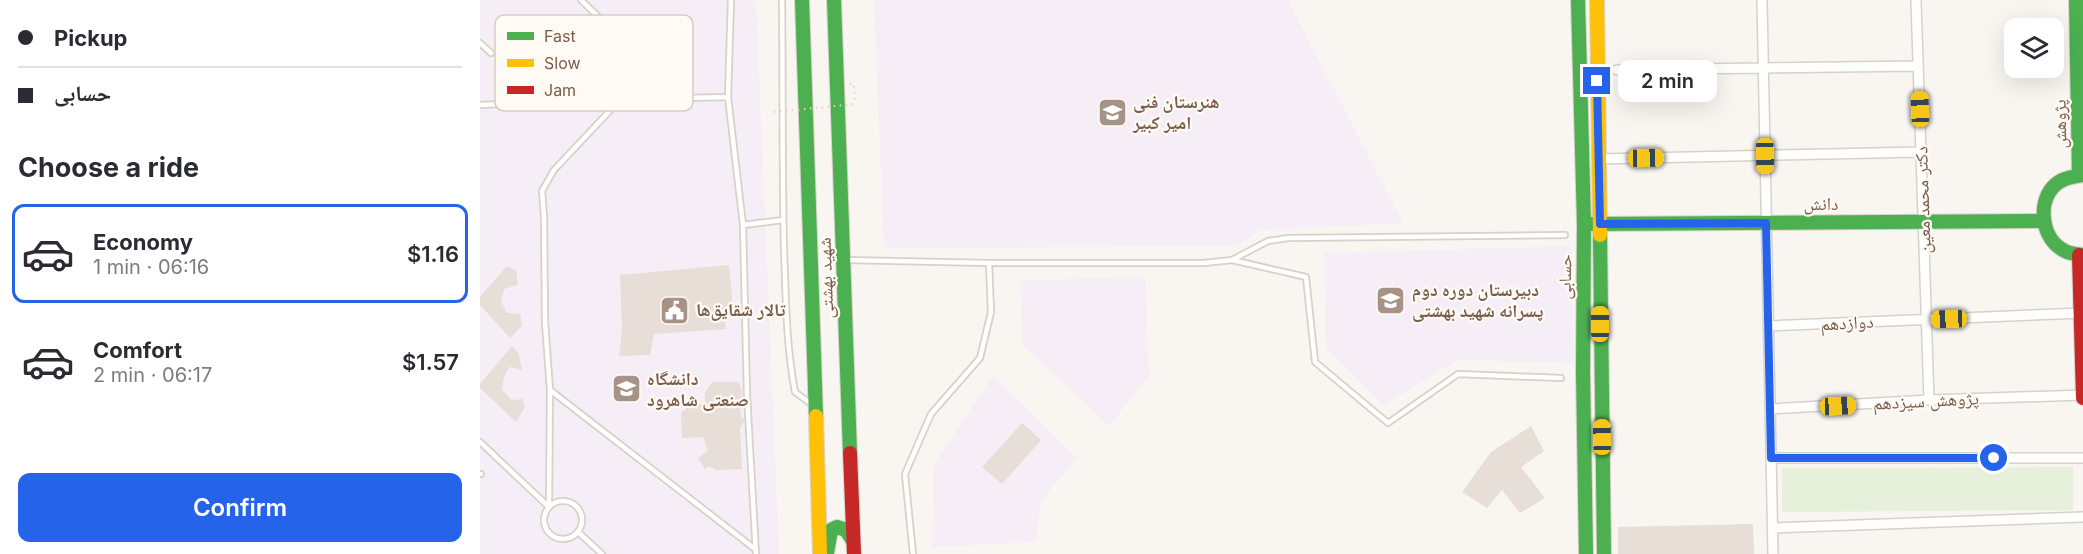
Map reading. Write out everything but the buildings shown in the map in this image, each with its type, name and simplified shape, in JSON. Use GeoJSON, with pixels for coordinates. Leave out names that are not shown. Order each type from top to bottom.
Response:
{"type":"FeatureCollection","features":[{"type":"Feature","properties":{"kind":"main road","name":"شهید بهشتی"},"geometry":{"type":"LineString","coordinates":[[802,0],[820,554]]}},
{"type":"Feature","properties":{"kind":"main road","name":"شهید بهشتی"},"geometry":{"type":"LineString","coordinates":[[834,0],[853,548]]}},
{"type":"Feature","properties":{"kind":"main road","name":"حسابی"},"geometry":{"type":"LineString","coordinates":[[1578,0],[1584,224],[1583,372],[1586,554]]}},
{"type":"Feature","properties":{"kind":"main road","name":"حسابی"},"geometry":{"type":"LineString","coordinates":[[1597,0],[1604,554]]}},
{"type":"Feature","properties":{"kind":"main road","name":"پژوهش"},"geometry":{"type":"LineString","coordinates":[[2076,0],[2080,30],[2081,175]]}},
{"type":"Feature","properties":{"kind":"main road"},"geometry":{"type":"LineString","coordinates":[[2081,175],[2066,178],[2055,185],[2047,196],[2042,221],[2047,234],[2055,244],[2066,252],[2081,255],[2083,396]]}},
{"type":"Feature","properties":{"kind":"main road","name":"دانش"},"geometry":{"type":"LineString","coordinates":[[1584,224],[2042,221]]}},
{"type":"Feature","properties":{"kind":"main road"},"geometry":{"type":"LineString","coordinates":[[827,554],[831,530],[837,527],[846,530],[853,548]]}},
{"type":"Feature","properties":{"kind":"street"},"geometry":{"type":"LineString","coordinates":[[1762,0],[1773,554]]}},
{"type":"Feature","properties":{"kind":"street","name":"دکتر محمد معین"},"geometry":{"type":"LineString","coordinates":[[1916,0],[1929,400]]}},
{"type":"Feature","properties":{"kind":"street"},"geometry":{"type":"LineString","coordinates":[[1617,70],[1918,66]]}},
{"type":"Feature","properties":{"kind":"street"},"geometry":{"type":"LineString","coordinates":[[1599,159],[1921,152]]}},
{"type":"Feature","properties":{"kind":"street","name":"دوازدهم"},"geometry":{"type":"LineString","coordinates":[[1768,326],[2082,314]]}},
{"type":"Feature","properties":{"kind":"street","name":"پژوهش سیزدهم"},"geometry":{"type":"LineString","coordinates":[[1770,410],[1929,400],[2083,396]]}},
{"type":"Feature","properties":{"kind":"street"},"geometry":{"type":"LineString","coordinates":[[1771,458],[2083,458]]}},
{"type":"Feature","properties":{"kind":"street"},"geometry":{"type":"LineString","coordinates":[[1772,528],[2083,517]]}},
{"type":"Feature","properties":{"kind":"lane"},"geometry":{"type":"LineString","coordinates":[[581,0],[597,15]]}},
{"type":"Feature","properties":{"kind":"lane"},"geometry":{"type":"LineString","coordinates":[[731,0],[728,98],[743,225],[747,395],[756,552]]}},
{"type":"Feature","properties":{"kind":"lane"},"geometry":{"type":"LineString","coordinates":[[782,0],[783,220],[786,314],[795,392],[815,407]]}},
{"type":"Feature","properties":{"kind":"lane"},"geometry":{"type":"LineString","coordinates":[[480,43],[491,53]]}},
{"type":"Feature","properties":{"kind":"lane"},"geometry":{"type":"LineString","coordinates":[[693,99],[728,98]]}},
{"type":"Feature","properties":{"kind":"lane"},"geometry":{"type":"LineString","coordinates":[[480,105],[495,104]]}},
{"type":"Feature","properties":{"kind":"lane"},"geometry":{"type":"LineString","coordinates":[[549,507],[560,501],[573,504],[581,514],[582,520],[578,532],[561,539],[550,534],[544,524],[549,507],[550,390],[545,322],[542,191],[554,170],[609,111]]}},
{"type":"Feature","properties":{"kind":"lane"},"geometry":{"type":"LineString","coordinates":[[743,225],[783,220]]}},
{"type":"Feature","properties":{"kind":"lane"},"geometry":{"type":"LineString","coordinates":[[1232,260],[1268,241],[1288,238],[1565,235]]}},
{"type":"Feature","properties":{"kind":"lane"},"geometry":{"type":"LineString","coordinates":[[843,260],[989,263],[1204,263],[1232,260],[1306,277],[1316,363],[1388,423],[1458,374],[1561,378]]}},
{"type":"Feature","properties":{"kind":"lane"},"geometry":{"type":"LineString","coordinates":[[913,554],[905,474],[931,414],[980,358],[991,312],[989,263]]}},
{"type":"Feature","properties":{"kind":"lane"},"geometry":{"type":"LineString","coordinates":[[550,390],[756,552]]}},
{"type":"Feature","properties":{"kind":"lane"},"geometry":{"type":"LineString","coordinates":[[480,442],[549,507]]}},
{"type":"Feature","properties":{"kind":"lane"},"geometry":{"type":"LineString","coordinates":[[578,532],[602,554]]}},
{"type":"Feature","properties":{"kind":"path"},"geometry":{"type":"LineString","coordinates":[[774,112],[855,104],[854,84]]}},
{"type":"Feature","properties":{"kind":"shaded area","name":"دانشگاه صنعتی شاهرود"},"geometry":{"type":"Polygon","coordinates":[[[480,0],[756,0],[779,554],[480,554],[480,0]]]}},
{"type":"Feature","properties":{"kind":"shaded area","name":"هنرستان فنی امیر کبیر"},"geometry":{"type":"Polygon","coordinates":[[[874,0],[1288,0],[1403,223],[1262,230],[1236,246],[884,248],[874,0]]]}},
{"type":"Feature","properties":{"kind":"shaded area"},"geometry":{"type":"Polygon","coordinates":[[[1571,246],[1574,363],[1458,360],[1384,405],[1326,347],[1324,253],[1571,246]]]}},
{"type":"Feature","properties":{"kind":"shaded area"},"geometry":{"type":"Polygon","coordinates":[[[1145,276],[1149,376],[1109,426],[1023,345],[1020,281],[1145,276]]]}},
{"type":"Feature","properties":{"kind":"shaded area"},"geometry":{"type":"Polygon","coordinates":[[[993,376],[1077,458],[1041,501],[1036,542],[932,547],[934,464],[993,376]]]}},
{"type":"Feature","properties":{"kind":"green space"},"geometry":{"type":"Polygon","coordinates":[[[2073,467],[2073,510],[1782,512],[1782,468],[2073,467]]]}},
{"type":"Feature","properties":{"kind":"traffic: fast"},"geometry":{"type":"LineString","coordinates":[[802,0],[816,416]]}},
{"type":"Feature","properties":{"kind":"traffic: fast"},"geometry":{"type":"LineString","coordinates":[[834,0],[850,453]]}},
{"type":"Feature","properties":{"kind":"traffic: fast"},"geometry":{"type":"LineString","coordinates":[[1578,0],[1584,224],[1583,372],[1586,554]]}},
{"type":"Feature","properties":{"kind":"traffic: fast"},"geometry":{"type":"LineString","coordinates":[[2076,0],[2079,175]]}},
{"type":"Feature","properties":{"kind":"traffic: fast"},"geometry":{"type":"LineString","coordinates":[[2083,175],[2067,178],[2056,184],[2048,194],[2044,212],[2047,231],[2057,246],[2069,253],[2083,255]]}},
{"type":"Feature","properties":{"kind":"traffic: fast"},"geometry":{"type":"LineString","coordinates":[[1591,224],[2042,221]]}},
{"type":"Feature","properties":{"kind":"traffic: fast"},"geometry":{"type":"LineString","coordinates":[[1600,235],[1604,554]]}},
{"type":"Feature","properties":{"kind":"traffic: fast"},"geometry":{"type":"LineString","coordinates":[[827,553],[831,530],[837,527],[846,530],[853,541]]}},
{"type":"Feature","properties":{"kind":"traffic: slow"},"geometry":{"type":"LineString","coordinates":[[1597,0],[1600,235]]}},
{"type":"Feature","properties":{"kind":"traffic: slow"},"geometry":{"type":"LineString","coordinates":[[816,416],[820,554]]}},
{"type":"Feature","properties":{"kind":"traffic: jam"},"geometry":{"type":"LineString","coordinates":[[2079,255],[2083,398]]}},
{"type":"Feature","properties":{"kind":"traffic: jam"},"geometry":{"type":"LineString","coordinates":[[850,453],[854,554]]}},
{"type":"Feature","properties":{"kind":"place","name":"هنرستان فنی امیر کبیر"},"geometry":{"type":"Point","coordinates":[1112,112]}},
{"type":"Feature","properties":{"kind":"place","name":"دبیرستان دوره دوم پسرانه شهید بهشتی"},"geometry":{"type":"Point","coordinates":[1391,300]}},
{"type":"Feature","properties":{"kind":"place","name":"تالار شقایق‌‌ها"},"geometry":{"type":"Point","coordinates":[675,310]}},
{"type":"Feature","properties":{"kind":"place","name":"دانشگاه صنعتی شاهرود"},"geometry":{"type":"Point","coordinates":[626,389]}},
{"type":"Feature","properties":{"kind":"route"},"geometry":{"type":"LineString","coordinates":[[1597,81],[1600,224],[1766,223],[1771,458],[1994,458]]}}]}
